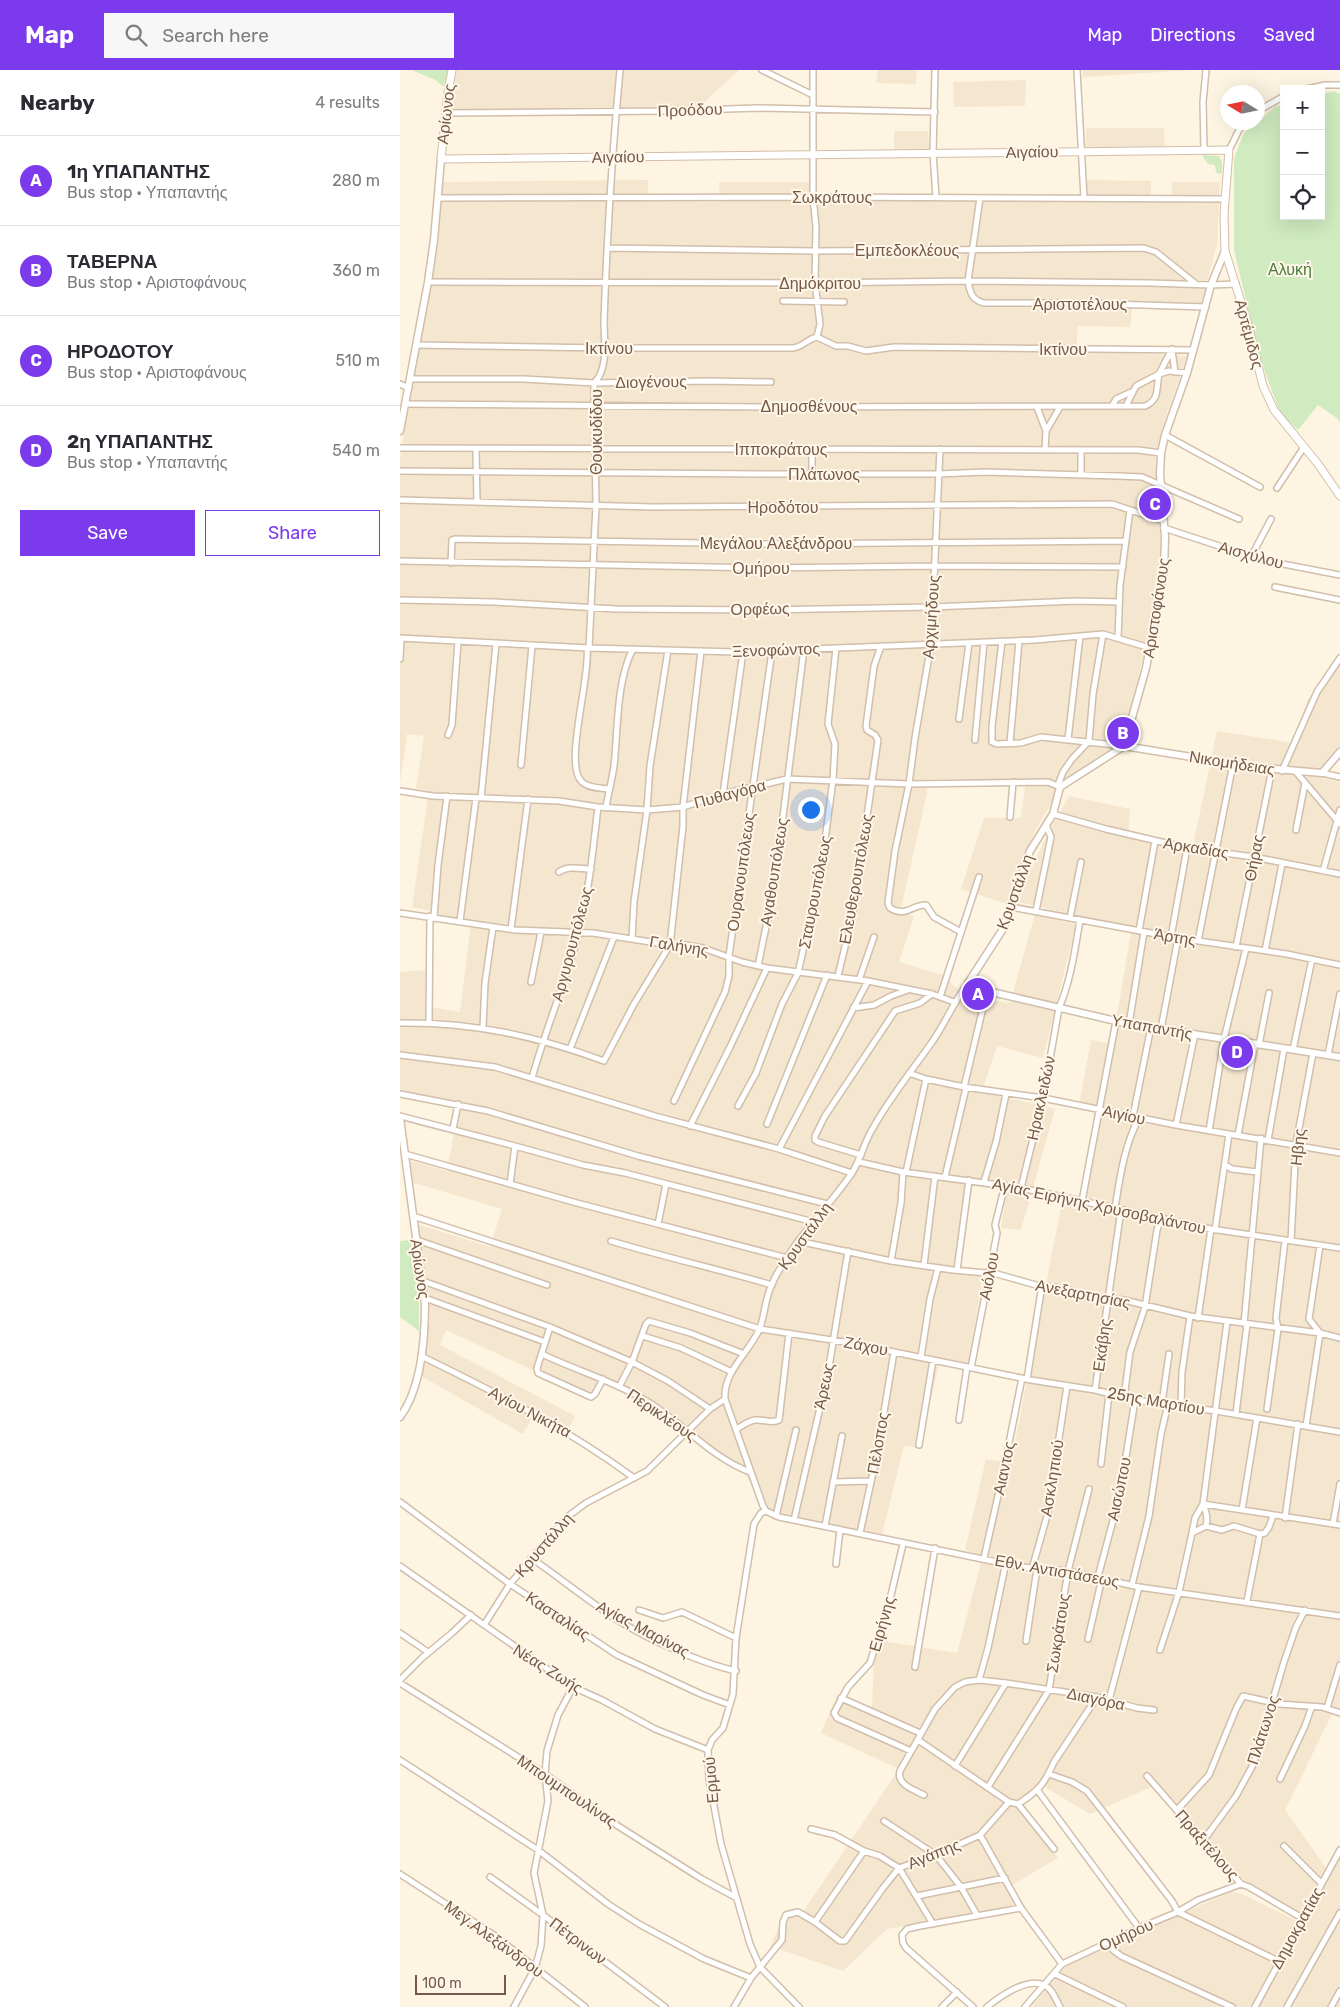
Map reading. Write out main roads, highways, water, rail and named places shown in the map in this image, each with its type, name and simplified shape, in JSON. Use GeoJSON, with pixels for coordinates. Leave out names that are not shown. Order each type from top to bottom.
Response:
{"type":"FeatureCollection","features":[{"type":"Feature","properties":{"kind":"main road","name":"Αρίωνος"},"geometry":{"type":"LineString","coordinates":[[441,159],[445,113],[452,70]]}},
{"type":"Feature","properties":{"kind":"main road","name":"Αιγαίου"},"geometry":{"type":"LineString","coordinates":[[441,159],[1229,150]]}},
{"type":"Feature","properties":{"kind":"main road","name":"Αρτέμιδος"},"geometry":{"type":"LineString","coordinates":[[1229,150],[1225,199],[1225,251],[1267,396],[1280,418],[1318,464],[1340,496]]}},
{"type":"Feature","properties":{"kind":"place","name":"ΗΡΟΔΟΤΟΥ"},"geometry":{"type":"Point","coordinates":[1155,504]}},
{"type":"Feature","properties":{"kind":"place","name":"ΤΑΒΕΡΝΑ"},"geometry":{"type":"Point","coordinates":[1123,733]}},
{"type":"Feature","properties":{"kind":"place","name":"1η ΥΠΑΠΑΝΤΗΣ"},"geometry":{"type":"Point","coordinates":[978,994]}},
{"type":"Feature","properties":{"kind":"place","name":"2η ΥΠΑΠΑΝΤΗΣ"},"geometry":{"type":"Point","coordinates":[1237,1052]}},
{"type":"Feature","properties":{"kind":"park label","name":"Αλυκή"},"geometry":{"type":"Point","coordinates":[1290,269]}}]}
